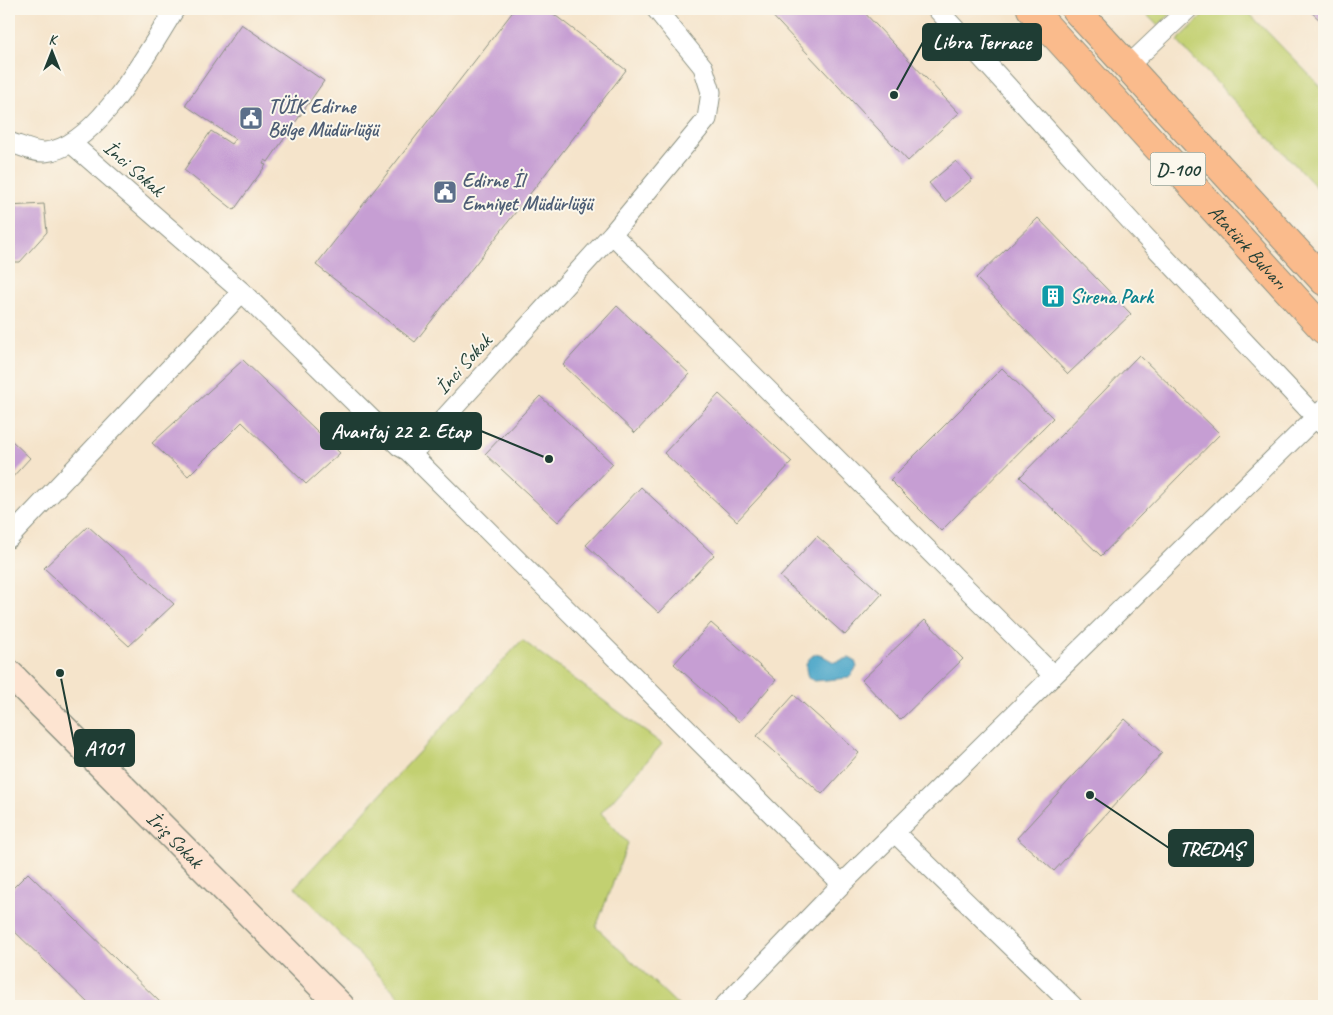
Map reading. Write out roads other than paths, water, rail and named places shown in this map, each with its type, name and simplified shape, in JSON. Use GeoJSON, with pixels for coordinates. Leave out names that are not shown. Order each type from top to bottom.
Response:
{"type":"FeatureCollection","features":[{"type":"Feature","properties":{"kind":"main road","name":"Atatürk Bulvarı"},"geometry":{"type":"LineString","coordinates":[[1031,9],[1324,330]]}},
{"type":"Feature","properties":{"kind":"main road","name":"Atatürk Bulvarı"},"geometry":{"type":"LineString","coordinates":[[1075,9],[1324,281]]}},
{"type":"Feature","properties":{"kind":"main road","name":"İriş Sokak"},"geometry":{"type":"LineString","coordinates":[[9,673],[341,1006]]}},
{"type":"Feature","properties":{"kind":"street"},"geometry":{"type":"LineString","coordinates":[[71,143],[102,118],[175,9]]}},
{"type":"Feature","properties":{"kind":"street","name":"İnci Sokak"},"geometry":{"type":"LineString","coordinates":[[9,142],[45,152],[71,143],[242,292],[399,446],[408,451],[419,446],[612,234],[707,119],[711,92],[703,67],[656,9]]}},
{"type":"Feature","properties":{"kind":"street"},"geometry":{"type":"LineString","coordinates":[[724,1006],[894,832],[1321,417],[1136,227],[937,9]]}},
{"type":"Feature","properties":{"kind":"street"},"geometry":{"type":"LineString","coordinates":[[1128,66],[1188,9]]}},
{"type":"Feature","properties":{"kind":"street"},"geometry":{"type":"LineString","coordinates":[[612,234],[1054,675]]}},
{"type":"Feature","properties":{"kind":"street"},"geometry":{"type":"LineString","coordinates":[[9,538],[242,292]]}},
{"type":"Feature","properties":{"kind":"street"},"geometry":{"type":"LineString","coordinates":[[408,451],[842,884]]}},
{"type":"Feature","properties":{"kind":"street"},"geometry":{"type":"LineString","coordinates":[[894,832],[1073,1006]]}},
{"type":"Feature","properties":{"kind":"water"},"geometry":{"type":"Polygon","coordinates":[[[815,654],[834,662],[849,658],[855,661],[857,667],[849,678],[815,681],[808,678],[806,667],[809,659],[815,654]]]}},
{"type":"Feature","properties":{"kind":"place","name":"Libra Terrace"},"geometry":{"type":"Point","coordinates":[894,95]}},
{"type":"Feature","properties":{"kind":"place","name":"TÜİK Edirne Bölge Müdürlüğü"},"geometry":{"type":"Point","coordinates":[251,118]}},
{"type":"Feature","properties":{"kind":"place","name":"Edirne İl Emniyet Müdürlüğü"},"geometry":{"type":"Point","coordinates":[445,192]}},
{"type":"Feature","properties":{"kind":"place","name":"Sirena Park"},"geometry":{"type":"Point","coordinates":[1053,296]}},
{"type":"Feature","properties":{"kind":"place","name":"Avantaj 22 2. Etap"},"geometry":{"type":"Point","coordinates":[549,459]}},
{"type":"Feature","properties":{"kind":"place","name":"A101"},"geometry":{"type":"Point","coordinates":[60,673]}},
{"type":"Feature","properties":{"kind":"place","name":"TREDAŞ"},"geometry":{"type":"Point","coordinates":[1090,795]}}]}
